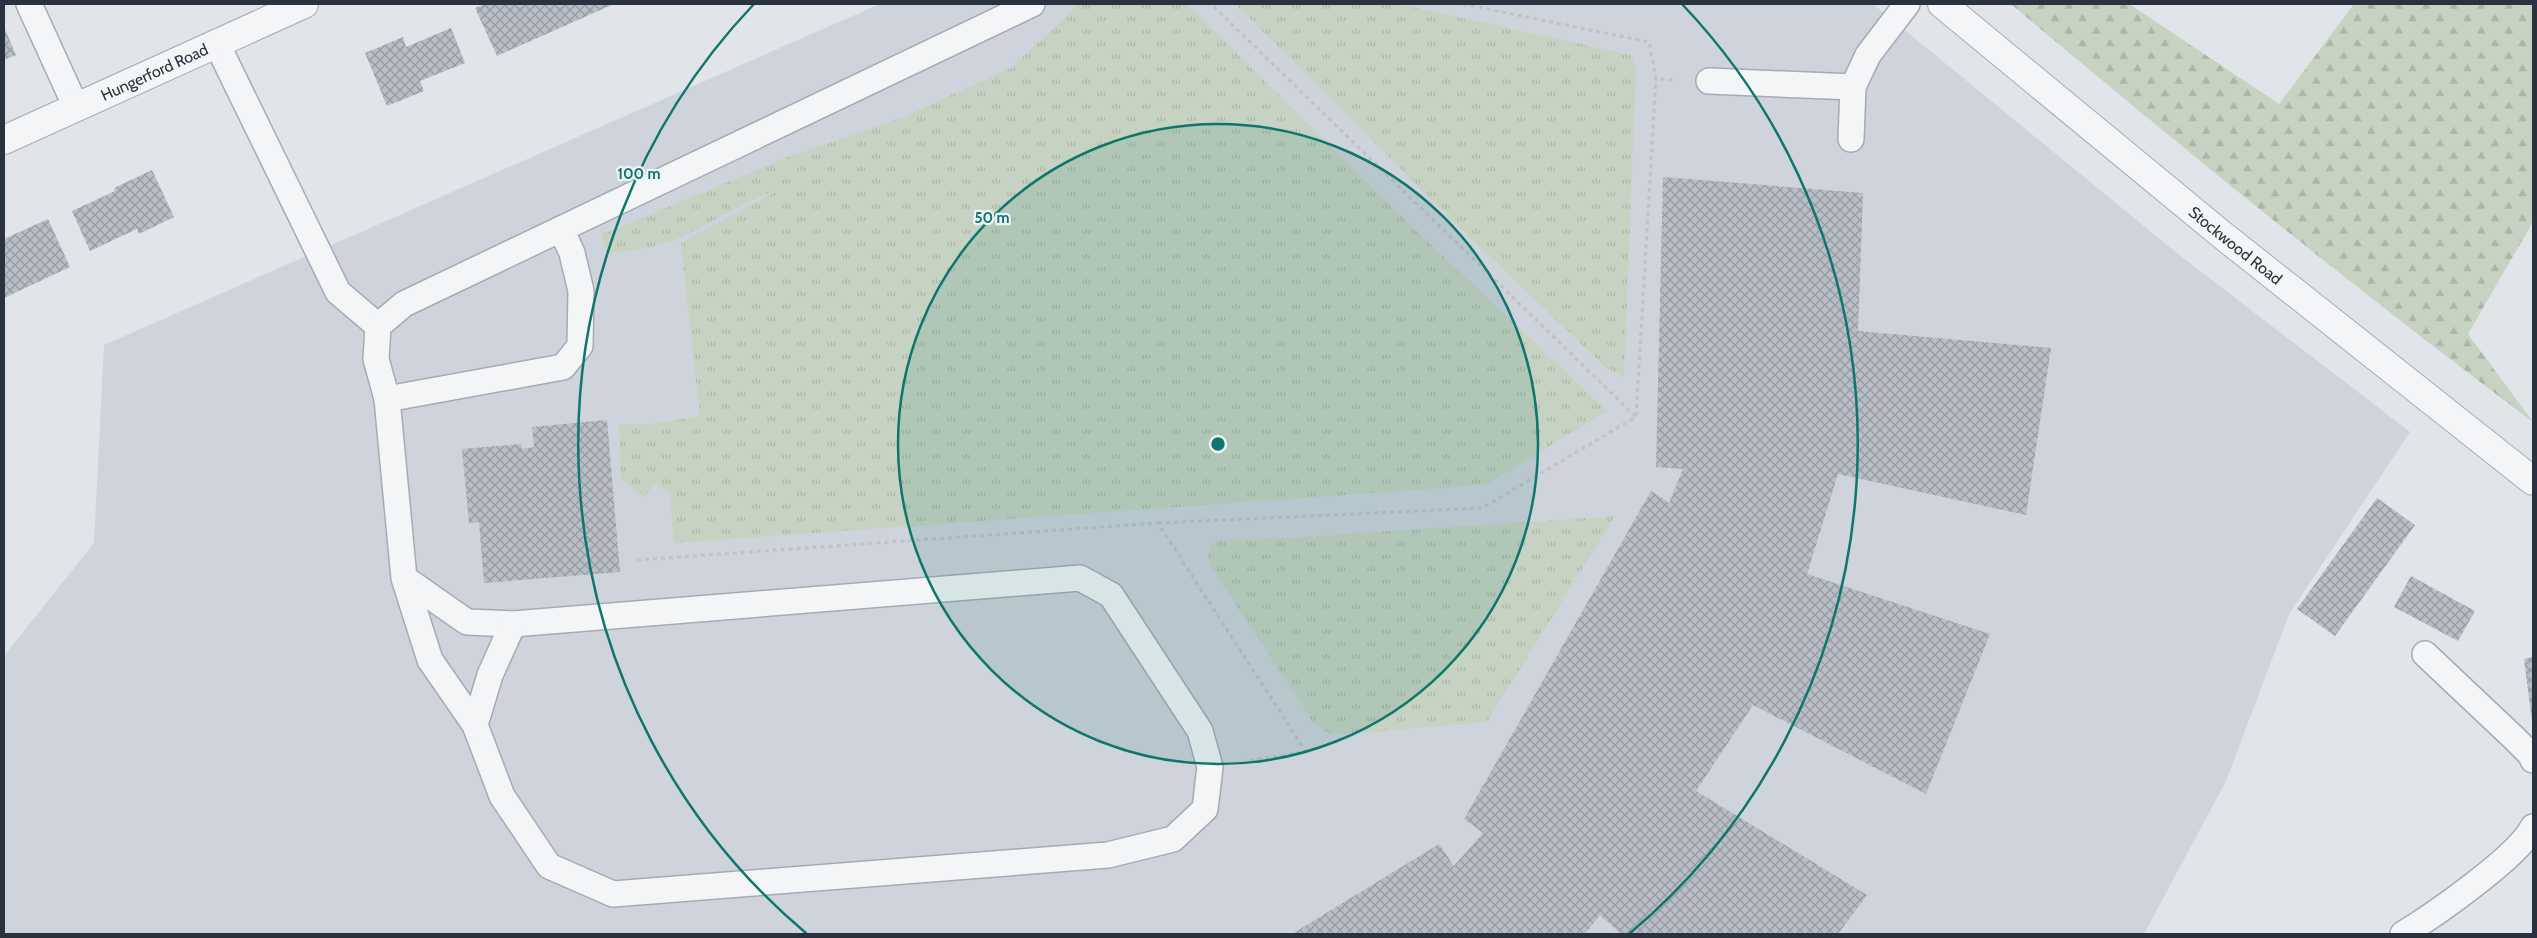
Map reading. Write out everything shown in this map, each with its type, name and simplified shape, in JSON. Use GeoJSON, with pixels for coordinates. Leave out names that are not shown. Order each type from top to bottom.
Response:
{"type":"FeatureCollection","features":[{"type":"Feature","properties":{"kind":"street","name":"Hungerford Road"},"geometry":{"type":"LineString","coordinates":[[4,140],[304,4]]}},
{"type":"Feature","properties":{"kind":"street","name":"Stockwood Road"},"geometry":{"type":"LineString","coordinates":[[1942,4],[2214,228],[2533,481]]}},
{"type":"Feature","properties":{"kind":"lane"},"geometry":{"type":"LineString","coordinates":[[29,4],[76,107]]}},
{"type":"Feature","properties":{"kind":"lane"},"geometry":{"type":"LineString","coordinates":[[404,578],[467,622],[513,624],[1080,578],[1111,594],[1200,731],[1210,767],[1206,809],[1174,839],[1108,855],[614,894],[548,866],[502,796],[475,725],[430,660],[404,578],[387,399],[376,359],[378,326],[404,304],[1032,4]]}},
{"type":"Feature","properties":{"kind":"lane"},"geometry":{"type":"LineString","coordinates":[[1851,139],[1853,87],[1868,54],[1907,4]]}},
{"type":"Feature","properties":{"kind":"lane"},"geometry":{"type":"LineString","coordinates":[[217,44],[338,292],[378,326]]}},
{"type":"Feature","properties":{"kind":"lane"},"geometry":{"type":"LineString","coordinates":[[1709,81],[1853,87]]}},
{"type":"Feature","properties":{"kind":"lane"},"geometry":{"type":"LineString","coordinates":[[387,399],[563,367],[580,346],[581,291],[572,253],[560,229]]}},
{"type":"Feature","properties":{"kind":"lane"},"geometry":{"type":"LineString","coordinates":[[475,725],[490,675],[513,624]]}},
{"type":"Feature","properties":{"kind":"lane"},"geometry":{"type":"LineString","coordinates":[[2425,654],[2532,756]]}},
{"type":"Feature","properties":{"kind":"lane"},"geometry":{"type":"LineString","coordinates":[[2403,934],[2507,857],[2529,836],[2533,827]]}},
{"type":"Feature","properties":{"kind":"path"},"geometry":{"type":"LineString","coordinates":[[1211,4],[1636,417]]}},
{"type":"Feature","properties":{"kind":"path"},"geometry":{"type":"LineString","coordinates":[[1463,4],[1649,42],[1656,79],[1636,417]]}},
{"type":"Feature","properties":{"kind":"path"},"geometry":{"type":"LineString","coordinates":[[1656,79],[1709,81]]}},
{"type":"Feature","properties":{"kind":"path"},"geometry":{"type":"LineString","coordinates":[[1158,523],[1482,508],[1636,417]]}},
{"type":"Feature","properties":{"kind":"shaded area"},"geometry":{"type":"Polygon","coordinates":[[[880,4],[1873,4],[2178,254],[2410,432],[2289,614],[2226,781],[2144,934],[4,934],[4,656],[94,543],[104,345],[880,4]]]}},
{"type":"Feature","properties":{"kind":"green space"},"geometry":{"type":"Polygon","coordinates":[[[1076,4],[1187,4],[1409,224],[1607,411],[1486,485],[674,543],[670,493],[654,483],[645,498],[621,479],[619,424],[652,424],[700,416],[681,243],[779,190],[751,201],[685,235],[656,246],[607,253],[601,235],[783,159],[901,118],[1011,68],[1069,14],[1076,4]]]}},
{"type":"Feature","properties":{"kind":"green space"},"geometry":{"type":"Polygon","coordinates":[[[1235,4],[1398,4],[1631,55],[1636,69],[1624,377],[1605,367],[1460,228],[1235,4]]]}},
{"type":"Feature","properties":{"kind":"green space"},"geometry":{"type":"Polygon","coordinates":[[[2011,4],[2129,4],[2279,104],[2354,4],[2533,4],[2533,222],[2468,334],[2533,422],[2269,216],[2011,4]]]}},
{"type":"Feature","properties":{"kind":"green space"},"geometry":{"type":"Polygon","coordinates":[[[1615,516],[1487,722],[1332,735],[1315,725],[1210,565],[1208,555],[1211,544],[1219,540],[1289,538],[1615,516]]]}},
{"type":"Feature","properties":{"kind":"building"},"geometry":{"type":"Polygon","coordinates":[[[484,4],[614,4],[497,56],[475,8],[484,4]]]}},
{"type":"Feature","properties":{"kind":"building"},"geometry":{"type":"Polygon","coordinates":[[[4,27],[16,55],[4,60],[4,27]]]}},
{"type":"Feature","properties":{"kind":"building"},"geometry":{"type":"Polygon","coordinates":[[[451,28],[465,63],[420,81],[424,91],[387,106],[365,53],[403,37],[406,47],[451,28]]]}},
{"type":"Feature","properties":{"kind":"building"},"geometry":{"type":"Polygon","coordinates":[[[152,170],[174,217],[139,234],[137,229],[90,251],[72,211],[115,191],[114,188],[152,170]]]}},
{"type":"Feature","properties":{"kind":"building"},"geometry":{"type":"Polygon","coordinates":[[[1663,177],[1863,193],[1858,331],[2051,348],[2026,515],[1838,474],[1807,574],[1990,634],[1926,794],[1753,705],[1696,791],[1867,895],[1838,934],[1621,934],[1600,915],[1585,934],[1292,934],[1439,844],[1454,866],[1483,833],[1464,819],[1651,491],[1669,503],[1683,469],[1656,467],[1663,177]]]}},
{"type":"Feature","properties":{"kind":"building"},"geometry":{"type":"Polygon","coordinates":[[[48,219],[70,267],[4,298],[4,239],[48,219]]]}},
{"type":"Feature","properties":{"kind":"building"},"geometry":{"type":"Polygon","coordinates":[[[607,420],[620,572],[484,583],[479,522],[469,523],[462,449],[521,444],[522,449],[534,447],[532,427],[607,420]]]}},
{"type":"Feature","properties":{"kind":"building"},"geometry":{"type":"Polygon","coordinates":[[[2377,498],[2415,525],[2335,636],[2297,609],[2377,498]]]}},
{"type":"Feature","properties":{"kind":"building"},"geometry":{"type":"Polygon","coordinates":[[[2411,576],[2475,611],[2458,641],[2394,607],[2411,576]]]}},
{"type":"Feature","properties":{"kind":"building"},"geometry":{"type":"Polygon","coordinates":[[[2533,657],[2533,721],[2532,721],[2524,659],[2533,657]]]}}]}
